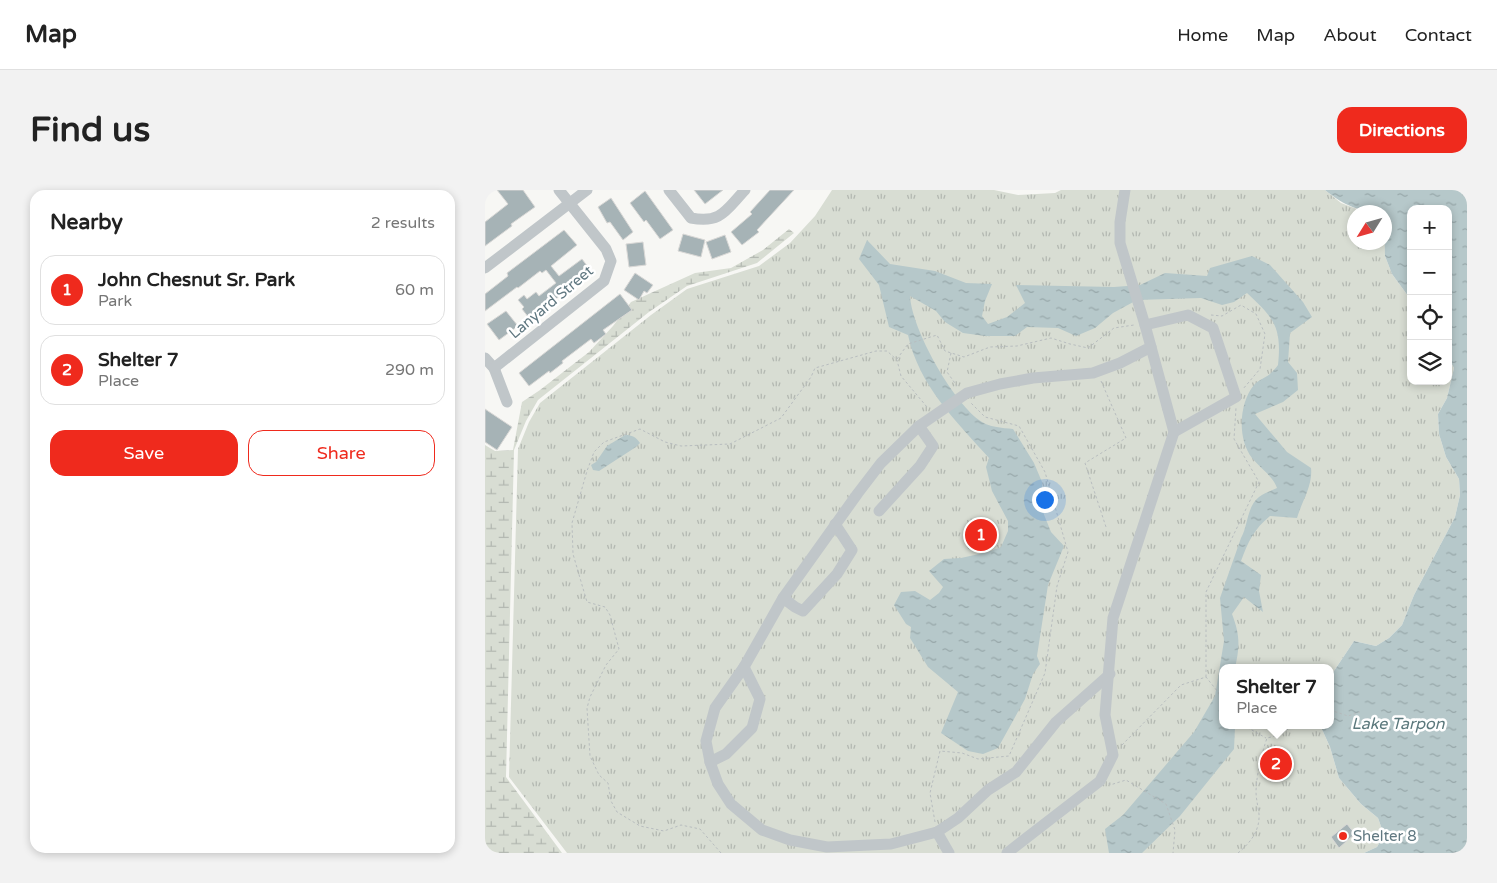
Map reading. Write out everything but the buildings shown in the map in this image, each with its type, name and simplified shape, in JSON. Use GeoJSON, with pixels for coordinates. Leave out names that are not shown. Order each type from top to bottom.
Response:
{"type":"FeatureCollection","features":[{"type":"Feature","properties":{"kind":"street"},"geometry":{"type":"LineString","coordinates":[[559,190],[569,203]]}},
{"type":"Feature","properties":{"kind":"street"},"geometry":{"type":"LineString","coordinates":[[485,268],[587,190]]}},
{"type":"Feature","properties":{"kind":"street"},"geometry":{"type":"LineString","coordinates":[[669,190],[691,218],[705,220],[716,218],[724,212],[745,190]]}},
{"type":"Feature","properties":{"kind":"street"},"geometry":{"type":"LineString","coordinates":[[1007,853],[1101,778],[1113,755],[1105,715],[1110,674],[1113,618],[1174,432],[1145,325],[1120,243],[1120,222],[1125,190]]}},
{"type":"Feature","properties":{"kind":"street","name":"Lanyard Street"},"geometry":{"type":"LineString","coordinates":[[493,368],[604,281],[611,261],[601,242],[569,203]]}},
{"type":"Feature","properties":{"kind":"street"},"geometry":{"type":"LineString","coordinates":[[1145,325],[1188,314],[1213,328],[1236,397],[1174,432]]}},
{"type":"Feature","properties":{"kind":"street"},"geometry":{"type":"LineString","coordinates":[[1110,674],[1056,722],[1016,772],[988,790],[958,818],[937,832],[891,844],[827,847],[791,840],[762,830],[731,804],[718,784],[710,762],[706,741],[715,708],[744,667],[783,598],[835,524],[881,464],[923,423],[963,396],[1000,384],[1096,371],[1120,363],[1151,347]]}},
{"type":"Feature","properties":{"kind":"street"},"geometry":{"type":"LineString","coordinates":[[485,358],[493,368],[507,402]]}},
{"type":"Feature","properties":{"kind":"street"},"geometry":{"type":"LineString","coordinates":[[879,511],[920,466],[933,446],[923,423]]}},
{"type":"Feature","properties":{"kind":"street"},"geometry":{"type":"LineString","coordinates":[[783,598],[803,611],[837,574],[852,550],[835,524]]}},
{"type":"Feature","properties":{"kind":"street"},"geometry":{"type":"LineString","coordinates":[[710,762],[726,754],[752,728],[760,699],[744,667]]}},
{"type":"Feature","properties":{"kind":"street"},"geometry":{"type":"LineString","coordinates":[[937,832],[949,853]]}},
{"type":"Feature","properties":{"kind":"path"},"geometry":{"type":"LineString","coordinates":[[1205,315],[1222,316],[1241,305],[1256,314],[1265,334],[1260,369],[1236,397],[1234,439],[1259,482],[1206,592],[1206,677],[1219,694]]}},
{"type":"Feature","properties":{"kind":"path"},"geometry":{"type":"LineString","coordinates":[[897,360],[908,344],[925,337],[937,335],[945,351],[964,357],[990,347],[1017,346],[1051,338],[1088,348],[1114,328],[1129,325],[1145,325]]}},
{"type":"Feature","properties":{"kind":"path"},"geometry":{"type":"LineString","coordinates":[[721,853],[700,828],[681,825],[664,831],[640,826],[617,812],[611,801],[608,783],[599,775],[590,756],[587,708],[590,696],[606,665],[619,649],[610,615],[605,607],[587,602],[573,554],[572,523],[587,471],[595,452],[604,442],[640,428],[665,442],[681,446],[730,444],[781,418],[811,377],[815,368],[876,351],[887,351],[897,360],[901,376],[926,404],[929,411],[923,423]]}},
{"type":"Feature","properties":{"kind":"path"},"geometry":{"type":"LineString","coordinates":[[937,832],[929,793],[940,751],[962,753],[978,759],[1009,756],[1045,673],[1057,586],[1068,552],[1045,472],[1019,426],[985,417],[963,396],[947,372],[951,353]]}},
{"type":"Feature","properties":{"kind":"path"},"geometry":{"type":"LineString","coordinates":[[1096,371],[1126,438],[1085,463],[1107,527]]}},
{"type":"Feature","properties":{"kind":"path"},"geometry":{"type":"LineString","coordinates":[[1113,755],[1181,685],[1206,677]]}},
{"type":"Feature","properties":{"kind":"path"},"geometry":{"type":"LineString","coordinates":[[1334,711],[1348,716],[1359,712]]}},
{"type":"Feature","properties":{"kind":"path"},"geometry":{"type":"LineString","coordinates":[[1250,729],[1267,738],[1281,735],[1288,729]]}},
{"type":"Feature","properties":{"kind":"path"},"geometry":{"type":"LineString","coordinates":[[1237,853],[1251,842],[1258,823],[1257,770],[1267,738]]}},
{"type":"Feature","properties":{"kind":"path"},"geometry":{"type":"LineString","coordinates":[[1101,778],[1107,779],[1110,785],[1126,780],[1166,804],[1175,830],[1173,853]]}},
{"type":"Feature","properties":{"kind":"green space"},"geometry":{"type":"Polygon","coordinates":[[[832,190],[994,190],[1018,195],[1055,193],[1061,190],[1325,190],[1341,203],[1347,205],[1347,250],[1385,250],[1385,256],[1392,274],[1407,295],[1407,385],[1450,385],[1447,398],[1438,414],[1439,434],[1446,457],[1459,479],[1460,495],[1455,517],[1414,595],[1402,625],[1389,638],[1376,646],[1354,641],[1334,671],[1334,664],[1219,664],[1219,729],[1322,729],[1330,747],[1339,778],[1361,804],[1378,818],[1384,835],[1377,847],[1364,853],[567,853],[509,777],[518,449],[529,422],[540,403],[651,315],[687,289],[759,266],[790,243],[815,216],[832,190]]]}},
{"type":"Feature","properties":{"kind":"green space"},"geometry":{"type":"Polygon","coordinates":[[[789,229],[794,233],[757,263],[687,286],[649,312],[538,400],[526,421],[514,450],[506,777],[562,853],[485,853],[485,445],[495,451],[513,450],[522,402],[589,352],[613,326],[631,302],[695,273],[731,268],[763,250],[789,229]]]}},
{"type":"Feature","properties":{"kind":"water","name":"Lake Tarpon"},"geometry":{"type":"Polygon","coordinates":[[[1325,190],[1467,190],[1467,853],[1364,853],[1377,847],[1384,835],[1378,818],[1361,804],[1339,778],[1330,747],[1322,729],[1334,729],[1334,671],[1354,641],[1376,646],[1389,638],[1402,625],[1414,595],[1455,517],[1460,495],[1459,479],[1446,457],[1439,434],[1438,414],[1447,398],[1450,385],[1452,385],[1454,368],[1452,364],[1452,205],[1407,205],[1407,295],[1392,274],[1385,256],[1385,250],[1392,250],[1392,205],[1349,205],[1325,190]]]}},
{"type":"Feature","properties":{"kind":"water"},"geometry":{"type":"Polygon","coordinates":[[[867,240],[890,264],[935,271],[966,283],[992,284],[985,301],[982,316],[988,324],[1007,317],[1025,303],[1016,285],[1114,287],[1140,285],[1165,273],[1207,276],[1210,268],[1252,256],[1270,265],[1303,302],[1312,317],[1290,333],[1288,362],[1297,373],[1298,390],[1283,402],[1255,414],[1287,452],[1311,468],[1311,474],[1309,487],[1297,518],[1270,516],[1252,536],[1246,548],[1241,561],[1261,575],[1259,591],[1263,612],[1244,597],[1232,614],[1238,635],[1236,664],[1220,664],[1224,641],[1220,598],[1252,506],[1261,496],[1277,488],[1273,480],[1247,450],[1242,431],[1243,411],[1249,393],[1256,383],[1270,374],[1278,365],[1279,341],[1277,332],[1264,309],[1247,293],[1234,302],[1222,305],[1201,298],[1137,300],[1113,313],[1095,328],[1076,336],[1058,328],[1027,327],[1015,336],[985,336],[963,333],[945,322],[936,311],[910,296],[912,310],[926,345],[957,397],[982,422],[995,427],[1013,429],[1034,463],[1042,482],[1043,512],[1051,532],[1064,546],[1048,585],[1037,656],[1040,664],[1033,674],[1025,699],[998,748],[983,754],[968,751],[941,733],[958,692],[928,667],[910,638],[911,627],[906,624],[894,605],[901,592],[915,591],[930,600],[943,587],[929,571],[944,559],[961,558],[1001,547],[1008,531],[1008,521],[992,491],[986,467],[989,458],[940,402],[930,387],[913,353],[908,335],[889,327],[879,285],[859,259],[867,240]]]}},
{"type":"Feature","properties":{"kind":"water"},"geometry":{"type":"Polygon","coordinates":[[[625,435],[634,437],[640,443],[599,471],[593,470],[591,465],[596,462],[607,446],[625,435]]]}},
{"type":"Feature","properties":{"kind":"water"},"geometry":{"type":"Polygon","coordinates":[[[1219,672],[1219,729],[1235,729],[1234,749],[1180,816],[1142,853],[1109,853],[1105,829],[1123,815],[1194,732],[1215,696],[1219,672]]]}},
{"type":"Feature","properties":{"kind":"place","name":"John Chesnut Sr. Park"},"geometry":{"type":"Point","coordinates":[981,535]}},
{"type":"Feature","properties":{"kind":"place","name":"Shelter 7"},"geometry":{"type":"Point","coordinates":[1276,764]}},
{"type":"Feature","properties":{"kind":"place","name":"Shelter 8"},"geometry":{"type":"Point","coordinates":[1343,836]}}]}
